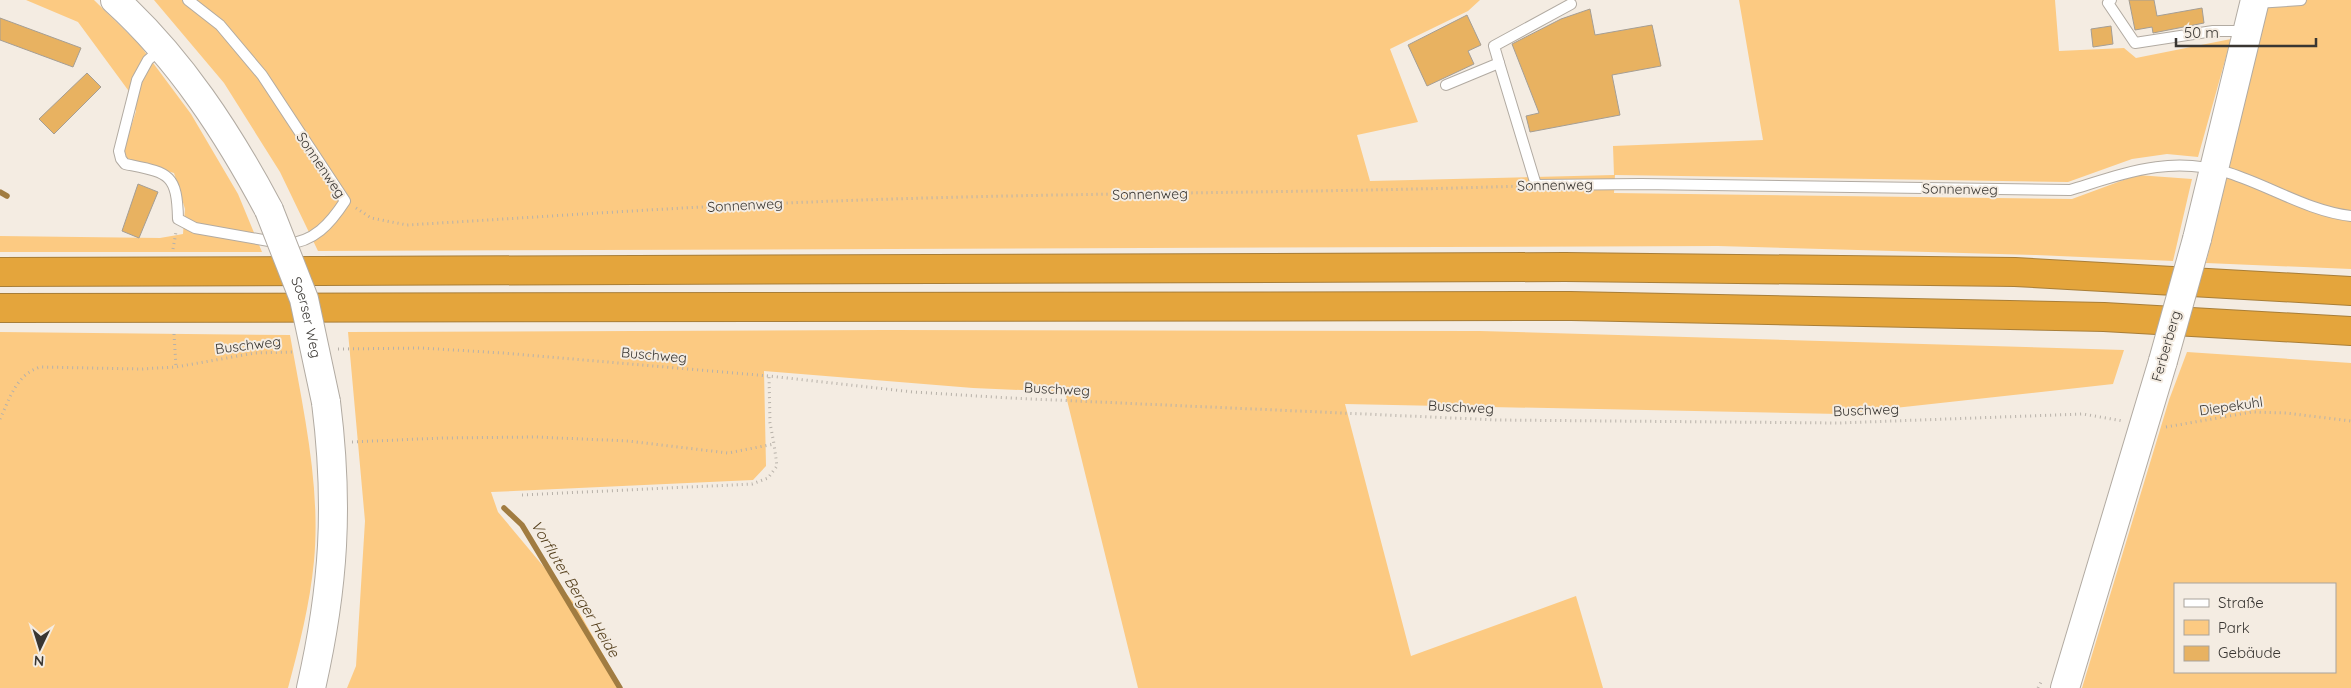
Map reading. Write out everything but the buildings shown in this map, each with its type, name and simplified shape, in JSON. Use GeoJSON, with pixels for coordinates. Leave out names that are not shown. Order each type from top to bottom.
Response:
{"type":"FeatureCollection","features":[{"type":"Feature","properties":{"kind":"highway"},"geometry":{"type":"LineString","coordinates":[[0,272],[1565,267],[2014,272],[2351,291]]}},
{"type":"Feature","properties":{"kind":"highway"},"geometry":{"type":"LineString","coordinates":[[0,308],[1571,306],[2104,316],[2351,331]]}},
{"type":"Feature","properties":{"kind":"main road","name":"Soerser Weg"},"geometry":{"type":"LineString","coordinates":[[115,0],[162,48],[224,130],[269,210],[304,299],[326,402],[332,443],[334,530],[330,589],[311,688]]}},
{"type":"Feature","properties":{"kind":"main road","name":"Ferberberg"},"geometry":{"type":"LineString","coordinates":[[2065,688],[2197,239],[2255,2]]}},
{"type":"Feature","properties":{"kind":"lane","name":"Sonnenweg"},"geometry":{"type":"LineString","coordinates":[[188,0],[220,25],[262,75],[345,201]]}},
{"type":"Feature","properties":{"kind":"lane"},"geometry":{"type":"LineString","coordinates":[[2111,0],[2108,3],[2135,43],[2213,31],[2248,31]]}},
{"type":"Feature","properties":{"kind":"lane"},"geometry":{"type":"LineString","coordinates":[[2255,2],[2301,0]]}},
{"type":"Feature","properties":{"kind":"lane"},"geometry":{"type":"LineString","coordinates":[[1536,185],[1494,46],[1571,4]]}},
{"type":"Feature","properties":{"kind":"lane"},"geometry":{"type":"LineString","coordinates":[[162,48],[148,60],[137,80],[119,151],[125,164],[156,171],[167,176],[175,186],[178,219],[195,228],[262,241],[298,243],[314,236],[332,222],[345,201]]}},
{"type":"Feature","properties":{"kind":"lane"},"geometry":{"type":"LineString","coordinates":[[1446,84],[1499,63]]}},
{"type":"Feature","properties":{"kind":"lane","name":"Sonnenweg"},"geometry":{"type":"LineString","coordinates":[[1536,185],[1641,184],[2070,190],[2134,170],[2163,165],[2214,169],[2230,173],[2310,205],[2351,216]]}},
{"type":"Feature","properties":{"kind":"path","name":"Sonnenweg"},"geometry":{"type":"LineString","coordinates":[[345,201],[371,218],[407,225],[811,202],[1029,196],[1344,192],[1536,185]]}},
{"type":"Feature","properties":{"kind":"path"},"geometry":{"type":"LineString","coordinates":[[174,334],[176,367]]}},
{"type":"Feature","properties":{"kind":"path","name":"Buschweg"},"geometry":{"type":"LineString","coordinates":[[337,350],[421,348],[503,353],[769,376],[833,384],[1010,398],[1497,420],[1838,423],[2082,414],[2143,426]]}},
{"type":"Feature","properties":{"kind":"path","name":"Buschweg"},"geometry":{"type":"LineString","coordinates":[[0,419],[19,379],[31,370],[40,367],[104,370],[176,367],[254,354],[300,351]]}},
{"type":"Feature","properties":{"kind":"path"},"geometry":{"type":"LineString","coordinates":[[522,495],[752,484],[768,478],[777,466],[770,423],[769,376]]}},
{"type":"Feature","properties":{"kind":"path","name":"Diepekuhl"},"geometry":{"type":"LineString","coordinates":[[2143,426],[2159,428],[2252,412],[2286,412],[2351,421]]}},
{"type":"Feature","properties":{"kind":"path"},"geometry":{"type":"LineString","coordinates":[[352,442],[442,438],[536,437],[628,441],[728,453],[774,444]]}},
{"type":"Feature","properties":{"kind":"green space"},"geometry":{"type":"Polygon","coordinates":[[[26,0],[94,0],[139,44],[191,114],[238,194],[262,252],[0,252],[0,236],[160,238],[183,234],[185,209],[174,173],[128,159],[123,152],[136,111],[128,90],[78,22],[26,0]]]}},
{"type":"Feature","properties":{"kind":"green space"},"geometry":{"type":"Polygon","coordinates":[[[154,0],[1480,0],[1468,11],[1390,49],[1418,122],[1357,135],[1370,181],[1614,175],[1613,146],[1763,140],[1739,0],[2055,0],[2059,51],[2124,48],[2136,58],[2231,39],[2198,157],[2167,154],[2132,159],[2068,182],[1615,175],[1614,193],[2072,199],[2137,175],[2192,179],[2173,261],[1718,246],[318,251],[280,172],[224,83],[154,0]]]}},
{"type":"Feature","properties":{"kind":"green space"},"geometry":{"type":"Polygon","coordinates":[[[2261,0],[2351,0],[2351,269],[2206,263],[2225,185],[2261,0]]]}},
{"type":"Feature","properties":{"kind":"green space"},"geometry":{"type":"Polygon","coordinates":[[[886,330],[1480,331],[2124,350],[2113,384],[1840,414],[1345,404],[1411,656],[1576,596],[1603,688],[1138,688],[1065,392],[973,388],[764,371],[766,466],[753,480],[491,492],[498,512],[574,603],[622,688],[347,688],[356,666],[365,521],[348,332],[886,330]]]}},
{"type":"Feature","properties":{"kind":"green space"},"geometry":{"type":"Polygon","coordinates":[[[0,332],[290,335],[310,448],[316,533],[310,593],[288,688],[0,688],[0,332]]]}},
{"type":"Feature","properties":{"kind":"green space"},"geometry":{"type":"Polygon","coordinates":[[[2187,352],[2351,363],[2351,688],[2082,688],[2169,400],[2187,352]]]}},
{"type":"Feature","properties":{"kind":"waterway","name":"Vorfluter Berger Heide"},"geometry":{"type":"LineString","coordinates":[[0,192],[7,196]]}},
{"type":"Feature","properties":{"kind":"waterway","name":"Vorfluter Berger Heide"},"geometry":{"type":"LineString","coordinates":[[504,508],[522,525],[620,688]]}}]}
